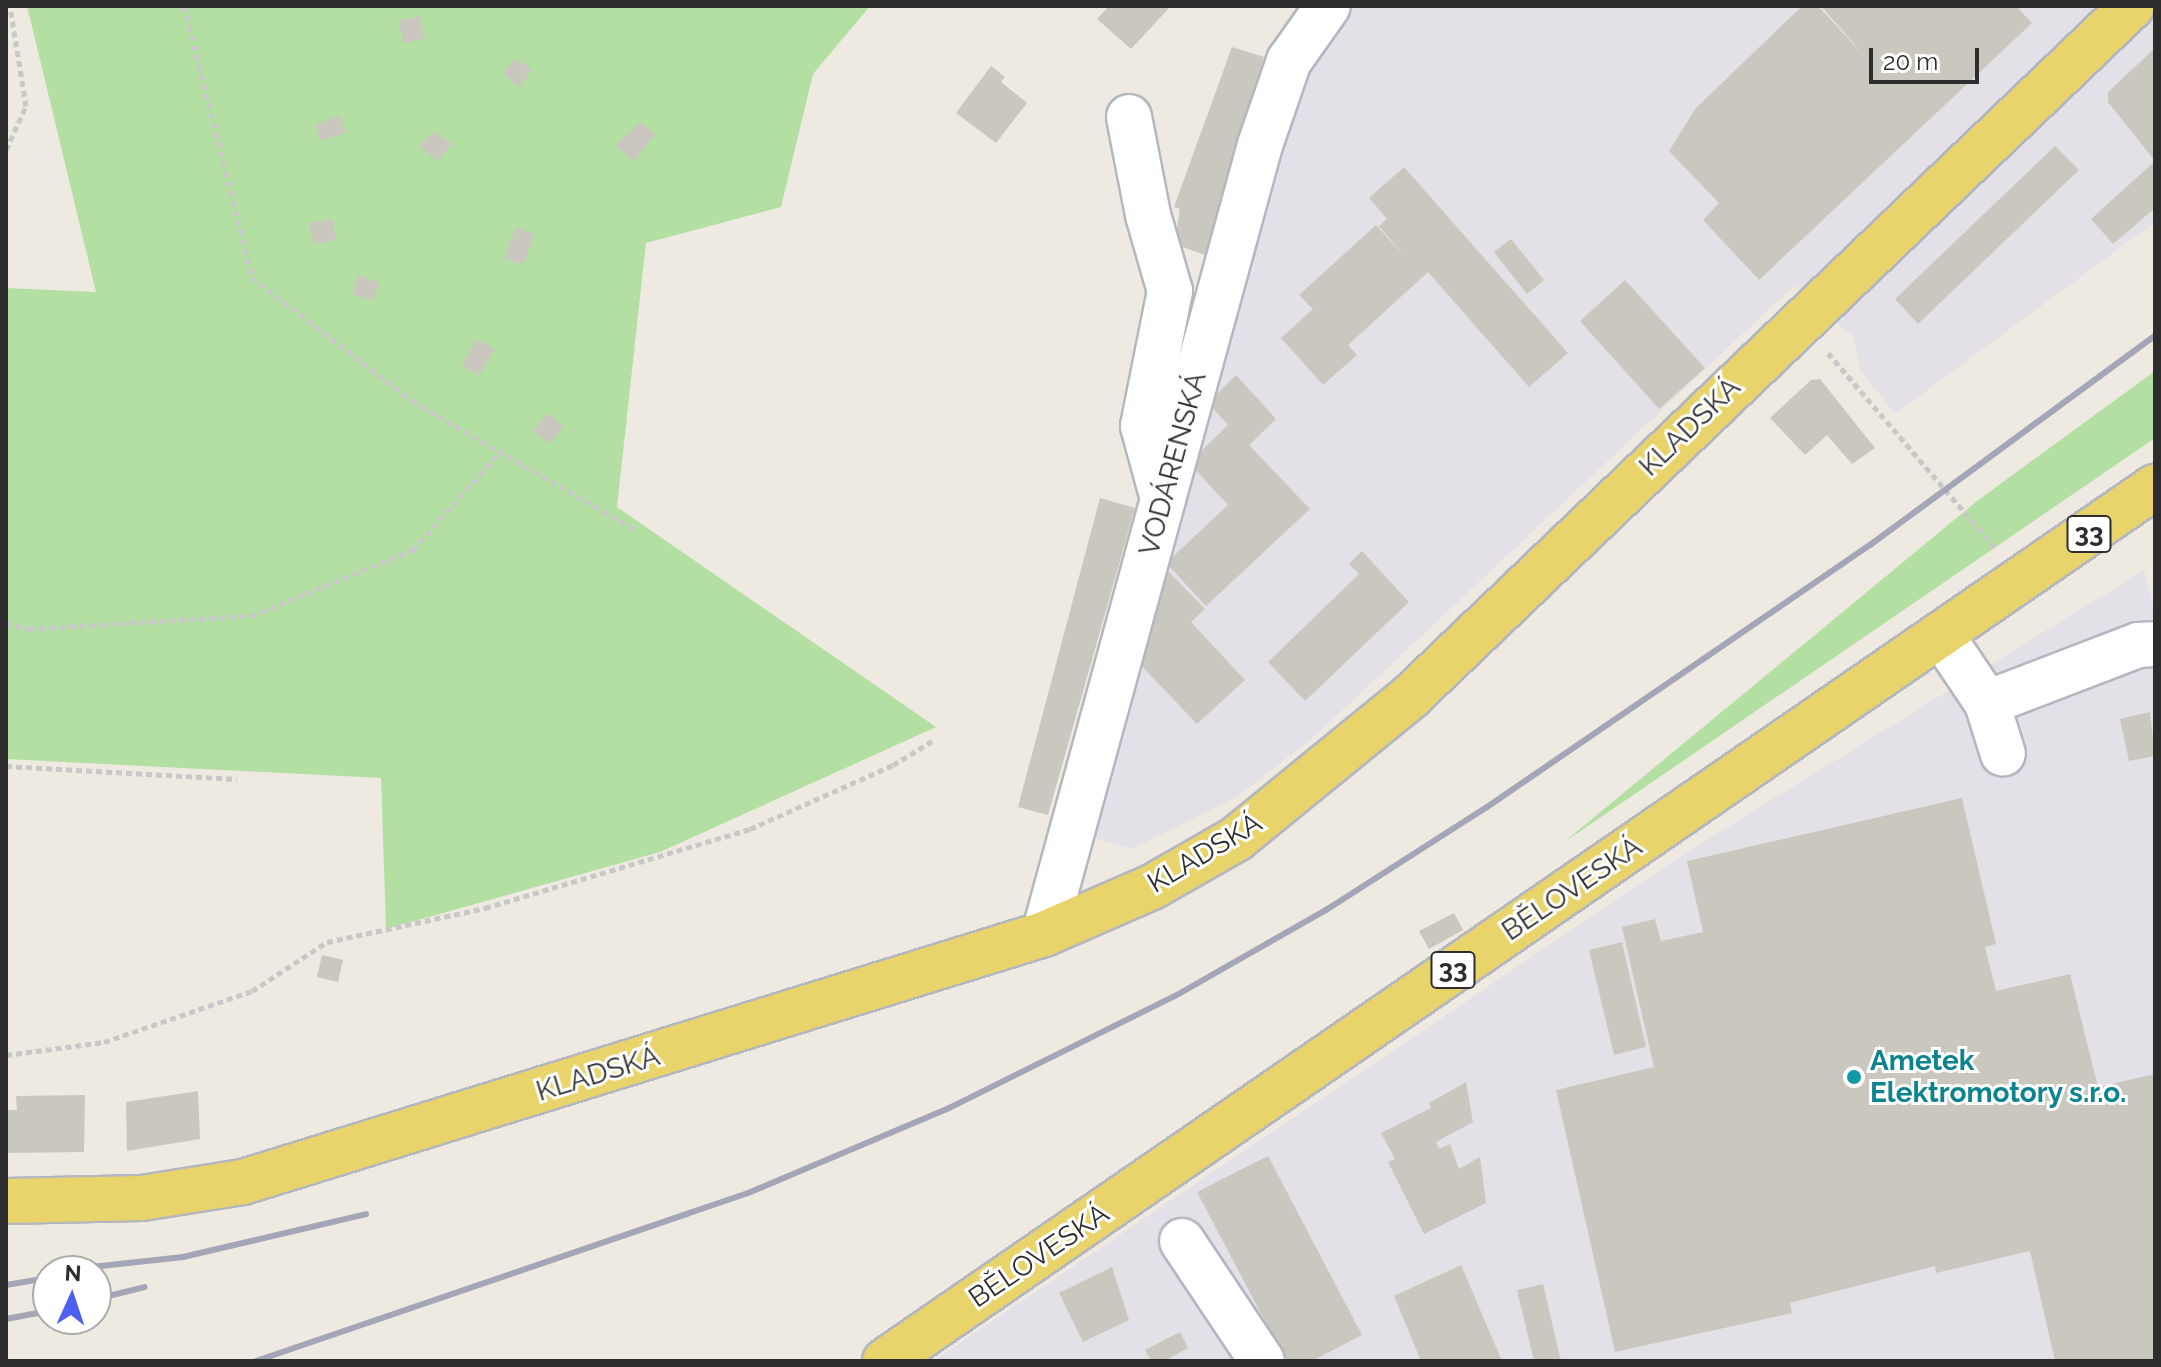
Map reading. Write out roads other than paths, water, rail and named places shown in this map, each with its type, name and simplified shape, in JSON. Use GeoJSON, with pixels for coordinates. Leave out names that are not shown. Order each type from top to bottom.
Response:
{"type":"FeatureCollection","features":[{"type":"Feature","properties":{"kind":"main road","name":"KLADSKÁ"},"geometry":{"type":"LineString","coordinates":[[6,1201],[142,1198],[243,1182],[1044,934],[1152,887],[1236,839],[1283,804],[1410,697],[2132,6]]}},
{"type":"Feature","properties":{"kind":"main road","name":"BĚLOVESKÁ"},"geometry":{"type":"LineString","coordinates":[[885,1361],[2023,581],[2155,487]]}},
{"type":"Feature","properties":{"kind":"street","name":"VODÁRENSKÁ"},"geometry":{"type":"LineString","coordinates":[[1044,934],[1280,82],[1304,34],[1328,6]]}},
{"type":"Feature","properties":{"kind":"street"},"geometry":{"type":"LineString","coordinates":[[1129,117],[1148,215],[1170,291],[1143,426],[1163,499]]}},
{"type":"Feature","properties":{"kind":"street"},"geometry":{"type":"LineString","coordinates":[[1942,636],[1987,703],[2003,754]]}},
{"type":"Feature","properties":{"kind":"street"},"geometry":{"type":"LineString","coordinates":[[1987,703],[2138,645],[2155,644]]}},
{"type":"Feature","properties":{"kind":"street"},"geometry":{"type":"LineString","coordinates":[[1182,1241],[1262,1361]]}},
{"type":"Feature","properties":{"kind":"railway"},"geometry":{"type":"LineString","coordinates":[[256,1361],[748,1193],[949,1108],[1175,996],[1326,910],[1487,807],[1870,545],[2155,336]]}},
{"type":"Feature","properties":{"kind":"railway"},"geometry":{"type":"LineString","coordinates":[[112,1265],[183,1257],[366,1214]]}},
{"type":"Feature","properties":{"kind":"railway"},"geometry":{"type":"LineString","coordinates":[[6,1285],[32,1281]]}},
{"type":"Feature","properties":{"kind":"railway"},"geometry":{"type":"LineString","coordinates":[[112,1295],[145,1287]]}},
{"type":"Feature","properties":{"kind":"railway"},"geometry":{"type":"LineString","coordinates":[[6,1319],[32,1314]]}},
{"type":"Feature","properties":{"kind":"place","name":"Ametek Elektromotory s.r.o."},"geometry":{"type":"Point","coordinates":[1854,1077]}}]}
